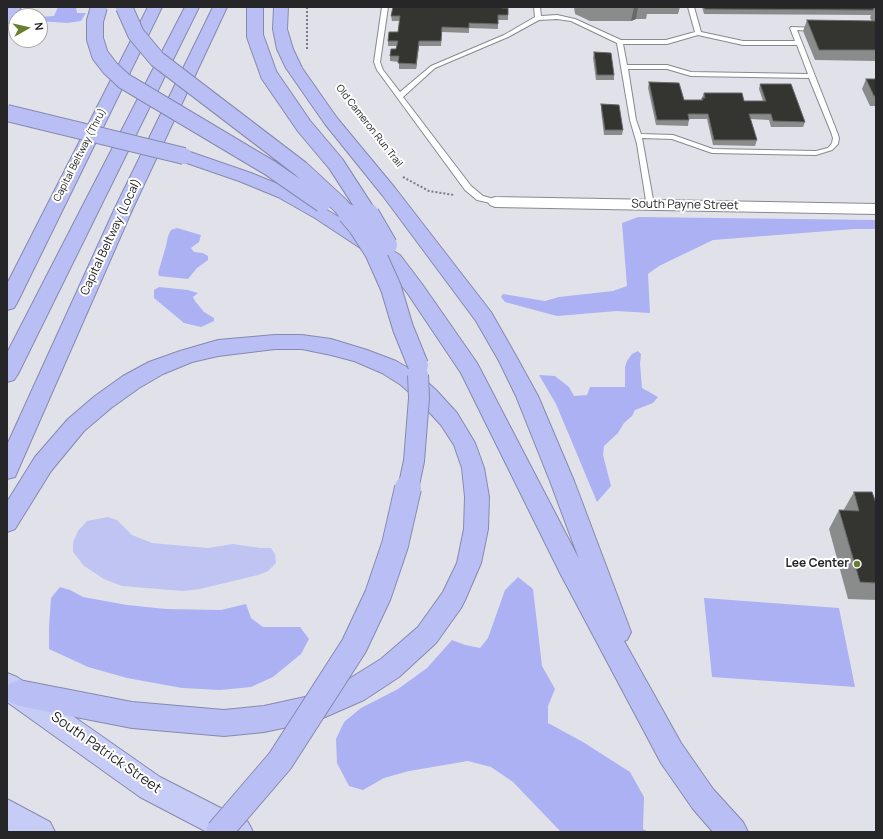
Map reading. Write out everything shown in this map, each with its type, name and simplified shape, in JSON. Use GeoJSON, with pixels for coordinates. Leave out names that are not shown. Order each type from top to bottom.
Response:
{"type":"FeatureCollection","features":[{"type":"Feature","properties":{"kind":"highway"},"geometry":{"type":"LineString","coordinates":[[7,19],[14,7]]}},
{"type":"Feature","properties":{"kind":"highway"},"geometry":{"type":"LineString","coordinates":[[99,7],[95,22],[95,39],[100,55],[110,68],[124,81],[300,188],[349,223],[393,260],[448,335],[470,369],[569,565],[670,753],[703,799],[733,832]]}},
{"type":"Feature","properties":{"kind":"highway"},"geometry":{"type":"LineString","coordinates":[[124,7],[136,34],[157,59],[301,169],[340,205],[359,228],[375,252],[391,288],[403,328],[418,365]]}},
{"type":"Feature","properties":{"kind":"highway","name":"Capital Beltway (Thru)"},"geometry":{"type":"LineString","coordinates":[[7,303],[155,7]]}},
{"type":"Feature","properties":{"kind":"highway"},"geometry":{"type":"LineString","coordinates":[[7,374],[192,7]]}},
{"type":"Feature","properties":{"kind":"highway","name":"Capital Beltway (Local)"},"geometry":{"type":"LineString","coordinates":[[7,470],[124,208],[220,7]]}},
{"type":"Feature","properties":{"kind":"highway"},"geometry":{"type":"LineString","coordinates":[[219,832],[280,761],[354,646],[378,595],[395,545],[414,461],[419,398],[415,322],[405,285],[390,250],[360,199],[336,164],[304,126],[269,75],[255,36],[255,7]]}},
{"type":"Feature","properties":{"kind":"highway"},"geometry":{"type":"LineString","coordinates":[[280,7],[280,29],[285,49],[294,68],[331,122],[389,192],[484,317],[527,396],[562,482],[644,707]]}},
{"type":"Feature","properties":{"kind":"highway"},"geometry":{"type":"LineString","coordinates":[[7,113],[160,149],[200,160],[245,177],[284,193],[321,214],[393,260]]}},
{"type":"Feature","properties":{"kind":"highway"},"geometry":{"type":"LineString","coordinates":[[7,522],[43,464],[76,425],[103,402],[131,382],[156,368],[186,356],[218,348],[275,342],[302,342],[331,347],[360,355],[389,367],[409,379],[428,396],[449,419],[464,443],[473,468],[477,497],[476,530],[469,563],[452,600],[427,635],[390,668],[354,691],[316,708],[264,719],[216,723],[132,715],[13,689]]}},
{"type":"Feature","properties":{"kind":"highway","name":"South Patrick Street"},"geometry":{"type":"LineString","coordinates":[[13,689],[150,787],[238,832]]}},
{"type":"Feature","properties":{"kind":"highway"},"geometry":{"type":"LineString","coordinates":[[7,814],[40,832]]}},
{"type":"Feature","properties":{"kind":"street","name":"South Payne Street"},"geometry":{"type":"LineString","coordinates":[[494,202],[876,209]]}},
{"type":"Feature","properties":{"kind":"lane"},"geometry":{"type":"LineString","coordinates":[[385,7],[377,62],[380,70],[468,188],[480,198],[494,202]]}},
{"type":"Feature","properties":{"kind":"lane"},"geometry":{"type":"LineString","coordinates":[[537,7],[538,18]]}},
{"type":"Feature","properties":{"kind":"lane"},"geometry":{"type":"LineString","coordinates":[[691,7],[698,33]]}},
{"type":"Feature","properties":{"kind":"lane"},"geometry":{"type":"LineString","coordinates":[[400,96],[433,67],[506,36],[538,18],[557,17],[573,20],[620,42],[667,42],[698,33],[742,43],[799,43]]}},
{"type":"Feature","properties":{"kind":"lane"},"geometry":{"type":"LineString","coordinates":[[638,136],[673,136],[712,151],[823,152],[830,149],[835,144],[836,138],[793,28],[823,29]]}},
{"type":"Feature","properties":{"kind":"lane"},"geometry":{"type":"LineString","coordinates":[[620,42],[633,120],[638,136],[650,205]]}},
{"type":"Feature","properties":{"kind":"lane"},"geometry":{"type":"LineString","coordinates":[[624,67],[667,67],[691,74],[811,76]]}},
{"type":"Feature","properties":{"kind":"path"},"geometry":{"type":"LineString","coordinates":[[307,7],[306,36],[308,51]]}},
{"type":"Feature","properties":{"kind":"path","name":"Old Cameron Run Trail"},"geometry":{"type":"LineString","coordinates":[[398,174],[429,191],[480,198]]}},
{"type":"Feature","properties":{"kind":"shaded area"},"geometry":{"type":"Polygon","coordinates":[[[58,7],[76,7],[77,13],[86,13],[81,21],[67,23],[48,22],[48,16],[54,16],[58,7]]]}},
{"type":"Feature","properties":{"kind":"shaded area"},"geometry":{"type":"Polygon","coordinates":[[[638,217],[876,220],[876,229],[854,229],[713,240],[659,266],[648,274],[650,313],[617,311],[557,316],[505,302],[501,297],[503,294],[545,301],[559,297],[613,291],[627,286],[622,223],[638,217]]]}},
{"type":"Feature","properties":{"kind":"shaded area"},"geometry":{"type":"Polygon","coordinates":[[[177,228],[201,235],[199,242],[191,248],[194,252],[203,253],[208,256],[208,260],[197,268],[188,279],[159,276],[158,273],[168,236],[171,230],[177,228]]]}},
{"type":"Feature","properties":{"kind":"shaded area"},"geometry":{"type":"Polygon","coordinates":[[[159,287],[188,290],[198,293],[193,297],[195,301],[204,312],[214,318],[214,321],[201,327],[184,323],[154,298],[154,290],[159,287]]]}},
{"type":"Feature","properties":{"kind":"shaded area"},"geometry":{"type":"Polygon","coordinates":[[[638,351],[641,354],[640,364],[642,388],[658,397],[653,403],[635,410],[618,433],[604,446],[603,455],[611,486],[597,502],[556,404],[539,375],[555,376],[569,387],[574,396],[587,395],[590,387],[625,387],[625,367],[627,361],[632,354],[638,351]]]}},
{"type":"Feature","properties":{"kind":"shaded area"},"geometry":{"type":"Polygon","coordinates":[[[108,517],[117,520],[132,535],[152,543],[208,548],[233,544],[271,548],[275,554],[276,563],[268,571],[258,575],[200,589],[183,591],[122,586],[104,579],[84,566],[73,552],[73,542],[78,531],[87,521],[108,517]]]}},
{"type":"Feature","properties":{"kind":"shaded area"},"geometry":{"type":"Polygon","coordinates":[[[518,577],[533,589],[542,666],[555,689],[548,706],[548,723],[583,742],[630,772],[644,797],[643,829],[649,832],[561,832],[513,782],[491,767],[468,761],[409,771],[384,778],[363,790],[349,786],[337,763],[336,739],[344,722],[361,708],[398,689],[427,668],[452,640],[465,645],[480,648],[488,638],[505,590],[518,577]]]}},
{"type":"Feature","properties":{"kind":"shaded area"},"geometry":{"type":"Polygon","coordinates":[[[60,587],[70,590],[83,597],[127,605],[166,609],[221,610],[246,604],[251,618],[263,627],[300,627],[309,639],[301,654],[273,677],[251,687],[220,690],[182,688],[127,678],[88,667],[49,649],[51,598],[60,587]]]}},
{"type":"Feature","properties":{"kind":"shaded area"},"geometry":{"type":"Polygon","coordinates":[[[704,598],[839,608],[855,687],[712,677],[704,598]]]}},
{"type":"Feature","properties":{"kind":"building"},"geometry":{"type":"Polygon","coordinates":[[[393,7],[502,7],[508,8],[508,15],[498,15],[498,24],[469,23],[469,28],[442,27],[441,41],[419,41],[416,64],[398,63],[399,56],[390,56],[391,49],[396,49],[398,41],[388,41],[389,32],[398,32],[400,16],[391,16],[393,7]]]}},
{"type":"Feature","properties":{"kind":"building"},"geometry":{"type":"Polygon","coordinates":[[[704,7],[876,8],[873,10],[705,9],[704,7]]]}},
{"type":"Feature","properties":{"kind":"building"},"geometry":{"type":"Polygon","coordinates":[[[807,20],[876,21],[876,50],[819,50],[807,20]]]}},
{"type":"Feature","properties":{"kind":"building"},"geometry":{"type":"Polygon","coordinates":[[[594,52],[611,53],[614,75],[597,75],[594,52]]]}},
{"type":"Feature","properties":{"kind":"building"},"geometry":{"type":"Polygon","coordinates":[[[866,79],[876,79],[876,96],[874,96],[866,79]]]}},
{"type":"Feature","properties":{"kind":"building"},"geometry":{"type":"Polygon","coordinates":[[[649,82],[679,83],[684,100],[703,100],[702,98],[705,98],[704,93],[742,93],[744,101],[766,101],[760,84],[791,84],[805,122],[773,121],[771,114],[749,114],[757,140],[714,140],[708,114],[688,114],[689,120],[657,120],[649,82]]]}},
{"type":"Feature","properties":{"kind":"building"},"geometry":{"type":"Polygon","coordinates":[[[601,104],[619,105],[623,130],[605,130],[601,104]]]}},
{"type":"Feature","properties":{"kind":"building"},"geometry":{"type":"Polygon","coordinates":[[[854,492],[872,492],[876,503],[876,583],[860,582],[839,510],[859,511],[854,492]]]}},
{"type":"Feature","properties":{"kind":"place","name":"Lee Center"},"geometry":{"type":"Point","coordinates":[857,564]}}]}
